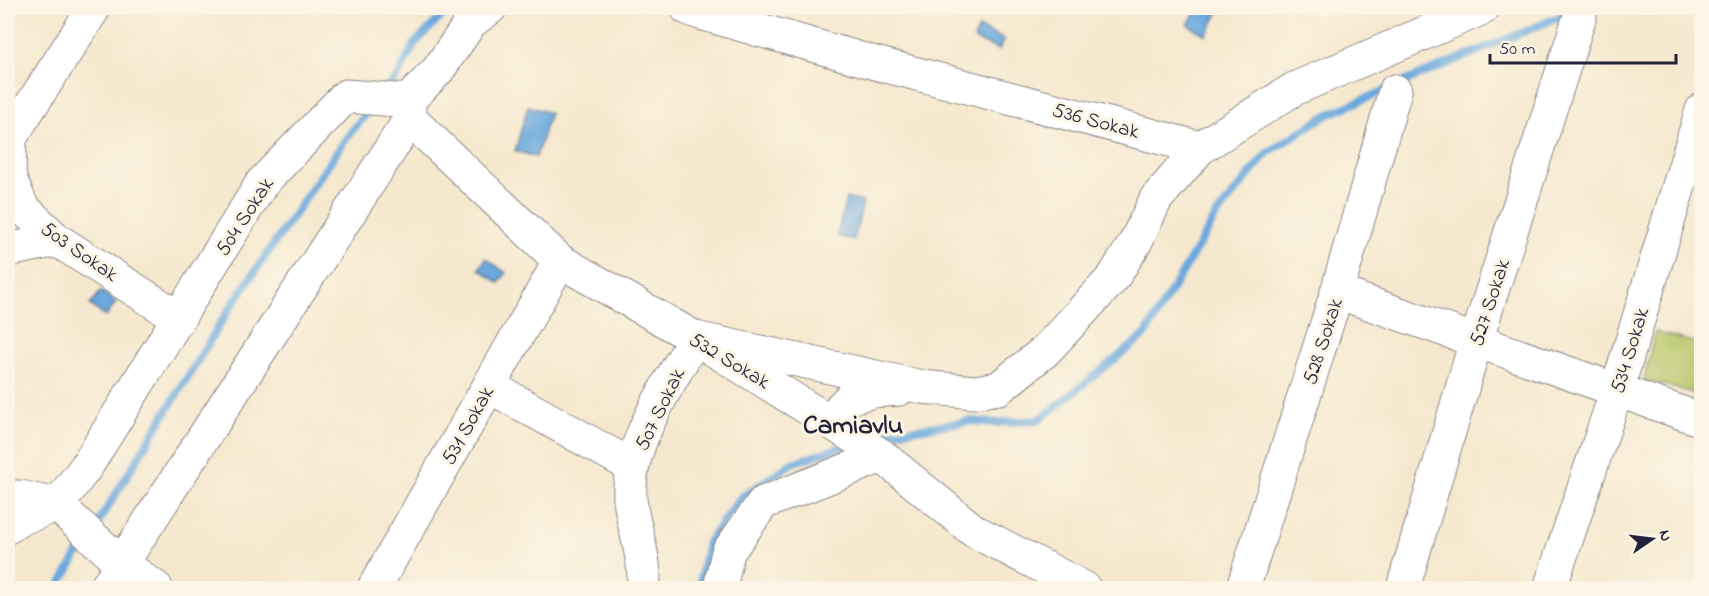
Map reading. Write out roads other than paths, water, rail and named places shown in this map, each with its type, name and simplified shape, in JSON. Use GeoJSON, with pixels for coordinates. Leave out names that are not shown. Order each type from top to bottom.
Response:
{"type":"FeatureCollection","features":[{"type":"Feature","properties":{"kind":"street","name":"503 Sokak"},"geometry":{"type":"LineString","coordinates":[[94,8],[10,138],[9,176],[22,207],[57,240],[179,318]]}},
{"type":"Feature","properties":{"kind":"street"},"geometry":{"type":"LineString","coordinates":[[114,576],[409,110],[471,22],[490,8]]}},
{"type":"Feature","properties":{"kind":"street","name":"536 Sokak"},"geometry":{"type":"LineString","coordinates":[[687,8],[875,63],[1200,148]]}},
{"type":"Feature","properties":{"kind":"street"},"geometry":{"type":"LineString","coordinates":[[695,338],[921,387],[975,392],[999,388],[1045,351],[1113,278],[1135,243],[1156,200],[1200,148],[1294,89],[1483,8]]}},
{"type":"Feature","properties":{"kind":"street","name":"527 Sokak"},"geometry":{"type":"LineString","coordinates":[[1403,588],[1476,341],[1580,16]]}},
{"type":"Feature","properties":{"kind":"street","name":"528 Sokak"},"geometry":{"type":"LineString","coordinates":[[1243,588],[1337,292],[1395,91]]}},
{"type":"Feature","properties":{"kind":"street","name":"504 Sokak"},"geometry":{"type":"LineString","coordinates":[[57,505],[86,467],[262,183],[346,96],[409,110]]}},
{"type":"Feature","properties":{"kind":"street","name":"532 Sokak"},"geometry":{"type":"LineString","coordinates":[[409,110],[560,261],[695,338],[843,430],[882,456],[974,531],[1084,588]]}},
{"type":"Feature","properties":{"kind":"street","name":"534 Sokak"},"geometry":{"type":"LineString","coordinates":[[1550,588],[1617,390],[1701,110]]}},
{"type":"Feature","properties":{"kind":"street"},"geometry":{"type":"LineString","coordinates":[[8,250],[57,240]]}},
{"type":"Feature","properties":{"kind":"street","name":"531 Sokak"},"geometry":{"type":"LineString","coordinates":[[374,588],[560,261]]}},
{"type":"Feature","properties":{"kind":"street"},"geometry":{"type":"LineString","coordinates":[[1337,292],[1701,420]]}},
{"type":"Feature","properties":{"kind":"street","name":"507 Sokak"},"geometry":{"type":"LineString","coordinates":[[643,588],[645,576],[630,498],[632,466],[650,421],[695,338]]}},
{"type":"Feature","properties":{"kind":"street"},"geometry":{"type":"LineString","coordinates":[[489,386],[632,466]]}},
{"type":"Feature","properties":{"kind":"street"},"geometry":{"type":"LineString","coordinates":[[843,430],[838,411],[851,397],[873,391],[921,387]]}},
{"type":"Feature","properties":{"kind":"street"},"geometry":{"type":"LineString","coordinates":[[720,588],[728,552],[763,504],[882,456]]}},
{"type":"Feature","properties":{"kind":"street"},"geometry":{"type":"LineString","coordinates":[[8,497],[20,497],[57,505],[114,576],[156,588]]}},
{"type":"Feature","properties":{"kind":"street"},"geometry":{"type":"LineString","coordinates":[[8,527],[20,519],[57,505]]}},
{"type":"Feature","properties":{"kind":"water"},"geometry":{"type":"Polygon","coordinates":[[[1197,8],[1221,8],[1206,35],[1188,25],[1197,8]]]}},
{"type":"Feature","properties":{"kind":"water"},"geometry":{"type":"Polygon","coordinates":[[[979,28],[1004,39],[999,50],[974,39],[979,28]]]}},
{"type":"Feature","properties":{"kind":"water"},"geometry":{"type":"Polygon","coordinates":[[[528,106],[550,113],[536,157],[515,151],[528,106]]]}},
{"type":"Feature","properties":{"kind":"water"},"geometry":{"type":"Polygon","coordinates":[[[846,198],[863,202],[854,240],[837,236],[846,198]]]}},
{"type":"Feature","properties":{"kind":"water"},"geometry":{"type":"Polygon","coordinates":[[[486,258],[506,273],[499,283],[479,269],[486,258]]]}},
{"type":"Feature","properties":{"kind":"water"},"geometry":{"type":"Polygon","coordinates":[[[101,291],[116,302],[106,317],[90,305],[101,291]]]}},
{"type":"Feature","properties":{"kind":"waterway"},"geometry":{"type":"LineString","coordinates":[[385,91],[399,74],[415,43],[450,8]]}},
{"type":"Feature","properties":{"kind":"waterway"},"geometry":{"type":"LineString","coordinates":[[1399,84],[1571,12]]}},
{"type":"Feature","properties":{"kind":"waterway"},"geometry":{"type":"LineString","coordinates":[[871,437],[972,421],[995,423],[1039,420],[1145,335],[1216,216],[1267,153],[1325,116],[1386,90]]}},
{"type":"Feature","properties":{"kind":"waterway"},"geometry":{"type":"LineString","coordinates":[[95,528],[228,311],[347,137],[372,107]]}},
{"type":"Feature","properties":{"kind":"waterway"},"geometry":{"type":"LineString","coordinates":[[699,588],[708,542],[740,498],[792,463],[848,445]]}},
{"type":"Feature","properties":{"kind":"waterway"},"geometry":{"type":"LineString","coordinates":[[58,588],[86,540]]}},
{"type":"Feature","properties":{"kind":"district","name":"Camiavlu"},"geometry":{"type":"Point","coordinates":[853,424]}}]}
